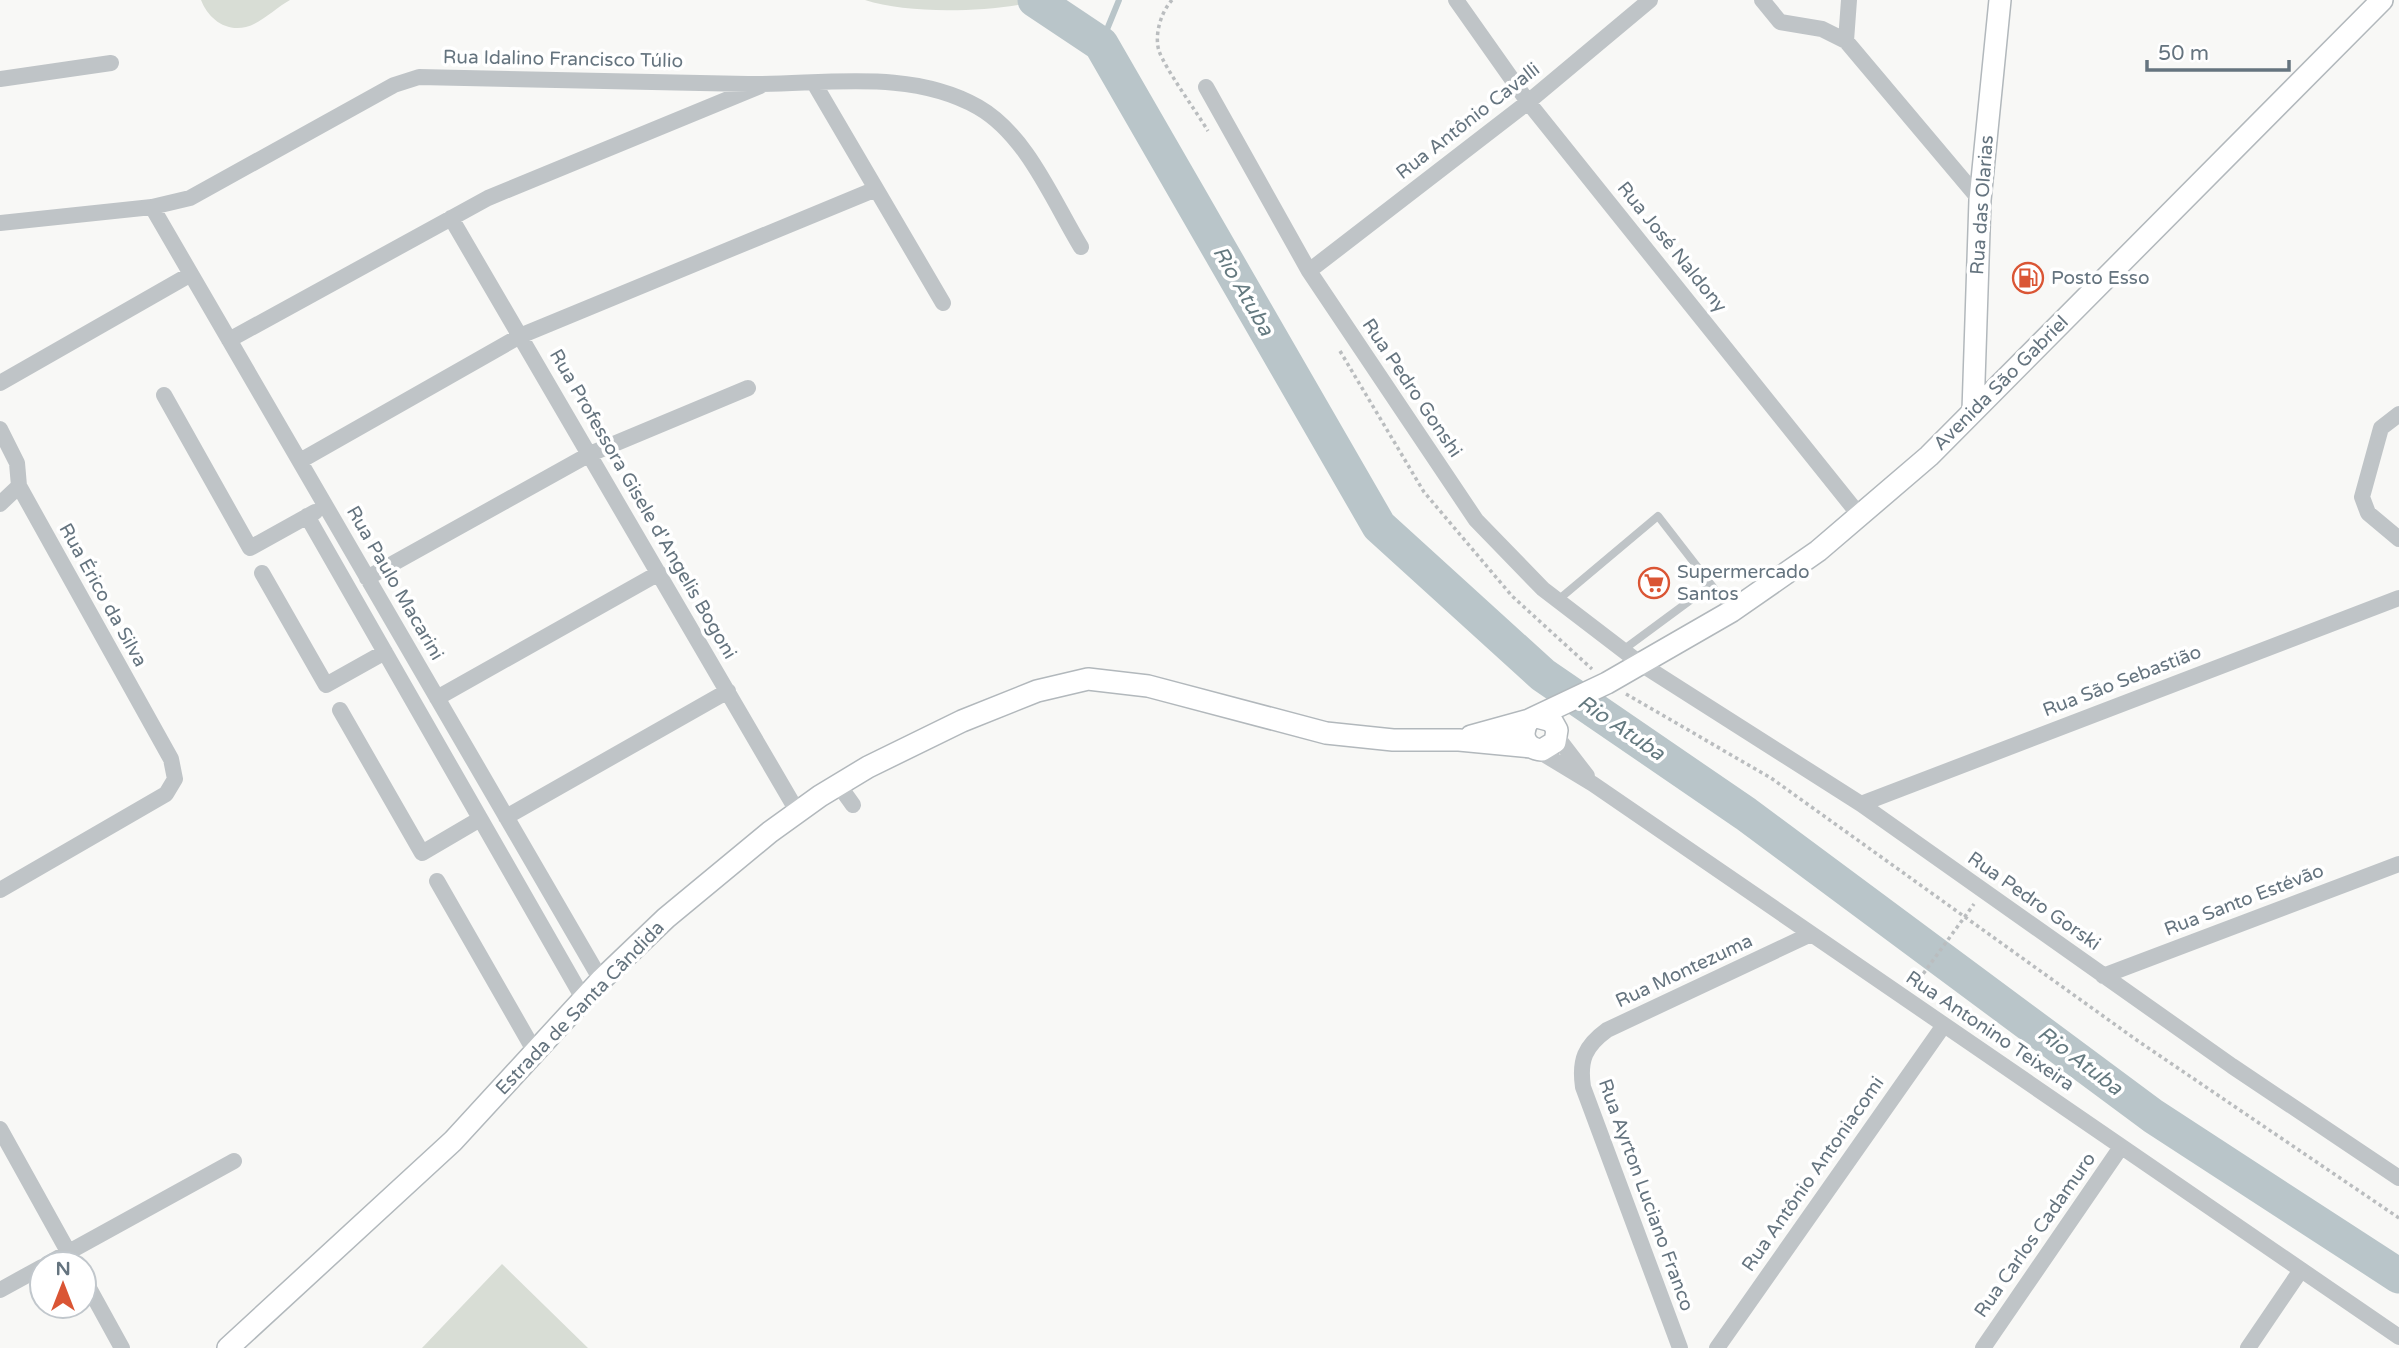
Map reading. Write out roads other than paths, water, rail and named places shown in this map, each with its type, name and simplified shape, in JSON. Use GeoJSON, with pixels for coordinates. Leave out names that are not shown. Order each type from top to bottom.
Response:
{"type":"FeatureCollection","features":[{"type":"Feature","properties":{"kind":"main road","name":"Rua das Olarias"},"geometry":{"type":"LineString","coordinates":[[1973,411],[1980,201],[2000,0]]}},
{"type":"Feature","properties":{"kind":"main road","name":"Avenida São Gabriel"},"geometry":{"type":"LineString","coordinates":[[1572,700],[1607,683],[1732,611],[1818,551],[1860,516],[1929,456],[2375,2]]}},
{"type":"Feature","properties":{"kind":"main road","name":"Estrada de Santa Cândida"},"geometry":{"type":"LineString","coordinates":[[228,1348],[421,1172],[601,981],[666,918],[797,811],[838,784],[962,721],[1037,691],[1088,679],[1147,686],[1326,733],[1393,740],[1459,740],[1534,749]]}},
{"type":"Feature","properties":{"kind":"main road","name":"Estrada de Santa Cândida"},"geometry":{"type":"LineString","coordinates":[[1459,740],[1533,719],[1572,700]]}},
{"type":"Feature","properties":{"kind":"main road"},"geometry":{"type":"LineString","coordinates":[[1557,734],[1552,721],[1533,719],[1523,734],[1534,749],[1548,749],[1557,734],[1572,700]]}},
{"type":"Feature","properties":{"kind":"street","name":"Rua José Naldony"},"geometry":{"type":"LineString","coordinates":[[1456,0],[1528,102],[1860,516]]}},
{"type":"Feature","properties":{"kind":"street","name":"Rua Antônio Cavalli"},"geometry":{"type":"LineString","coordinates":[[1309,271],[1528,102],[1650,0]]}},
{"type":"Feature","properties":{"kind":"street"},"geometry":{"type":"LineString","coordinates":[[1762,0],[1780,22],[1822,29],[1846,41],[1980,201]]}},
{"type":"Feature","properties":{"kind":"street"},"geometry":{"type":"LineString","coordinates":[[1846,41],[1849,0]]}},
{"type":"Feature","properties":{"kind":"street"},"geometry":{"type":"LineString","coordinates":[[0,79],[111,63]]}},
{"type":"Feature","properties":{"kind":"street","name":"Rua Idalino Francisco Túlio"},"geometry":{"type":"LineString","coordinates":[[0,223],[173,204],[206,190],[406,80],[419,77],[814,83],[923,86],[950,94],[978,107],[996,120],[1024,153],[1081,247]]}},
{"type":"Feature","properties":{"kind":"street"},"geometry":{"type":"LineString","coordinates":[[814,83],[943,303]]}},
{"type":"Feature","properties":{"kind":"street"},"geometry":{"type":"LineString","coordinates":[[229,340],[488,198],[765,84]]}},
{"type":"Feature","properties":{"kind":"street","name":"Rua Pedro Gonshi"},"geometry":{"type":"LineString","coordinates":[[1206,87],[1309,271],[1476,520],[1543,589],[1641,664]]}},
{"type":"Feature","properties":{"kind":"street"},"geometry":{"type":"LineString","coordinates":[[300,461],[520,336],[876,189]]}},
{"type":"Feature","properties":{"kind":"street","name":"Rua Paulo Macarini"},"geometry":{"type":"LineString","coordinates":[[152,207],[601,981]]}},
{"type":"Feature","properties":{"kind":"street","name":"Rua Professora Gisele d'Angelis Bogoni"},"geometry":{"type":"LineString","coordinates":[[451,218],[797,811]]}},
{"type":"Feature","properties":{"kind":"street"},"geometry":{"type":"LineString","coordinates":[[0,383],[191,274]]}},
{"type":"Feature","properties":{"kind":"street"},"geometry":{"type":"LineString","coordinates":[[368,579],[590,454],[748,388]]}},
{"type":"Feature","properties":{"kind":"street"},"geometry":{"type":"LineString","coordinates":[[164,395],[250,548],[326,506]]}},
{"type":"Feature","properties":{"kind":"street"},"geometry":{"type":"LineString","coordinates":[[2399,414],[2381,428],[2362,497],[2368,513],[2399,539]]}},
{"type":"Feature","properties":{"kind":"street","name":"Rua Érico da Silva"},"geometry":{"type":"LineString","coordinates":[[0,429],[17,463],[19,486],[171,759],[175,779],[166,794],[0,890]]}},
{"type":"Feature","properties":{"kind":"street"},"geometry":{"type":"LineString","coordinates":[[0,504],[19,486]]}},
{"type":"Feature","properties":{"kind":"street"},"geometry":{"type":"LineString","coordinates":[[307,516],[584,1000]]}},
{"type":"Feature","properties":{"kind":"street"},"geometry":{"type":"LineString","coordinates":[[262,573],[326,685],[385,652]]}},
{"type":"Feature","properties":{"kind":"street"},"geometry":{"type":"LineString","coordinates":[[437,698],[659,573]]}},
{"type":"Feature","properties":{"kind":"street","name":"Rua São Sebastião"},"geometry":{"type":"LineString","coordinates":[[1861,804],[2399,598]]}},
{"type":"Feature","properties":{"kind":"street","name":"Rua Pedro Gorski"},"geometry":{"type":"LineString","coordinates":[[1641,664],[1861,804],[2103,976],[2399,1178]]}},
{"type":"Feature","properties":{"kind":"street"},"geometry":{"type":"LineString","coordinates":[[506,817],[728,691]]}},
{"type":"Feature","properties":{"kind":"street"},"geometry":{"type":"LineString","coordinates":[[340,710],[422,853],[480,819]]}},
{"type":"Feature","properties":{"kind":"street","name":"Rua Antonino Teixeira"},"geometry":{"type":"LineString","coordinates":[[1557,734],[1593,784]]}},
{"type":"Feature","properties":{"kind":"street","name":"Rua Antonino Teixeira"},"geometry":{"type":"LineString","coordinates":[[1534,749],[1593,784],[2399,1337]]}},
{"type":"Feature","properties":{"kind":"street"},"geometry":{"type":"LineString","coordinates":[[838,784],[853,805]]}},
{"type":"Feature","properties":{"kind":"street","name":"Rua Santo Estévão"},"geometry":{"type":"LineString","coordinates":[[2103,976],[2399,864]]}},
{"type":"Feature","properties":{"kind":"street"},"geometry":{"type":"LineString","coordinates":[[438,881],[535,1052]]}},
{"type":"Feature","properties":{"kind":"street","name":"Rua Montezuma"},"geometry":{"type":"LineString","coordinates":[[1583,1055],[1592,1041],[1607,1030],[1811,934]]}},
{"type":"Feature","properties":{"kind":"street","name":"Rua Antônio Antoniacomi"},"geometry":{"type":"LineString","coordinates":[[1717,1348],[1944,1025]]}},
{"type":"Feature","properties":{"kind":"street","name":"Rua Ayrton Luciano Franco"},"geometry":{"type":"LineString","coordinates":[[1583,1055],[1583,1087],[1680,1348]]}},
{"type":"Feature","properties":{"kind":"street"},"geometry":{"type":"LineString","coordinates":[[0,1129],[68,1250]]}},
{"type":"Feature","properties":{"kind":"street","name":"Rua Carlos Cadamuro"},"geometry":{"type":"LineString","coordinates":[[1983,1348],[2121,1147]]}},
{"type":"Feature","properties":{"kind":"street"},"geometry":{"type":"LineString","coordinates":[[85,1250],[234,1161]]}},
{"type":"Feature","properties":{"kind":"street"},"geometry":{"type":"LineString","coordinates":[[2248,1348],[2301,1270]]}},
{"type":"Feature","properties":{"kind":"street"},"geometry":{"type":"LineString","coordinates":[[0,1290],[28,1275]]}},
{"type":"Feature","properties":{"kind":"street"},"geometry":{"type":"LineString","coordinates":[[98,1304],[122,1348]]}},
{"type":"Feature","properties":{"kind":"lane"},"geometry":{"type":"LineString","coordinates":[[1558,600],[1658,516],[1732,611]]}},
{"type":"Feature","properties":{"kind":"lane"},"geometry":{"type":"LineString","coordinates":[[1623,650],[1712,585]]}},
{"type":"Feature","properties":{"kind":"waterway","name":"Rio Atuba"},"geometry":{"type":"LineString","coordinates":[[1035,0],[1101,44],[1379,526],[1543,675],[1746,814],[2153,1116],[2399,1276]]}},
{"type":"Feature","properties":{"kind":"waterway"},"geometry":{"type":"LineString","coordinates":[[1101,44],[1119,0]]}},
{"type":"Feature","properties":{"kind":"place","name":"Posto Esso"},"geometry":{"type":"Point","coordinates":[2028,278]}},
{"type":"Feature","properties":{"kind":"place","name":"Supermercado Santos"},"geometry":{"type":"Point","coordinates":[1654,583]}}]}
